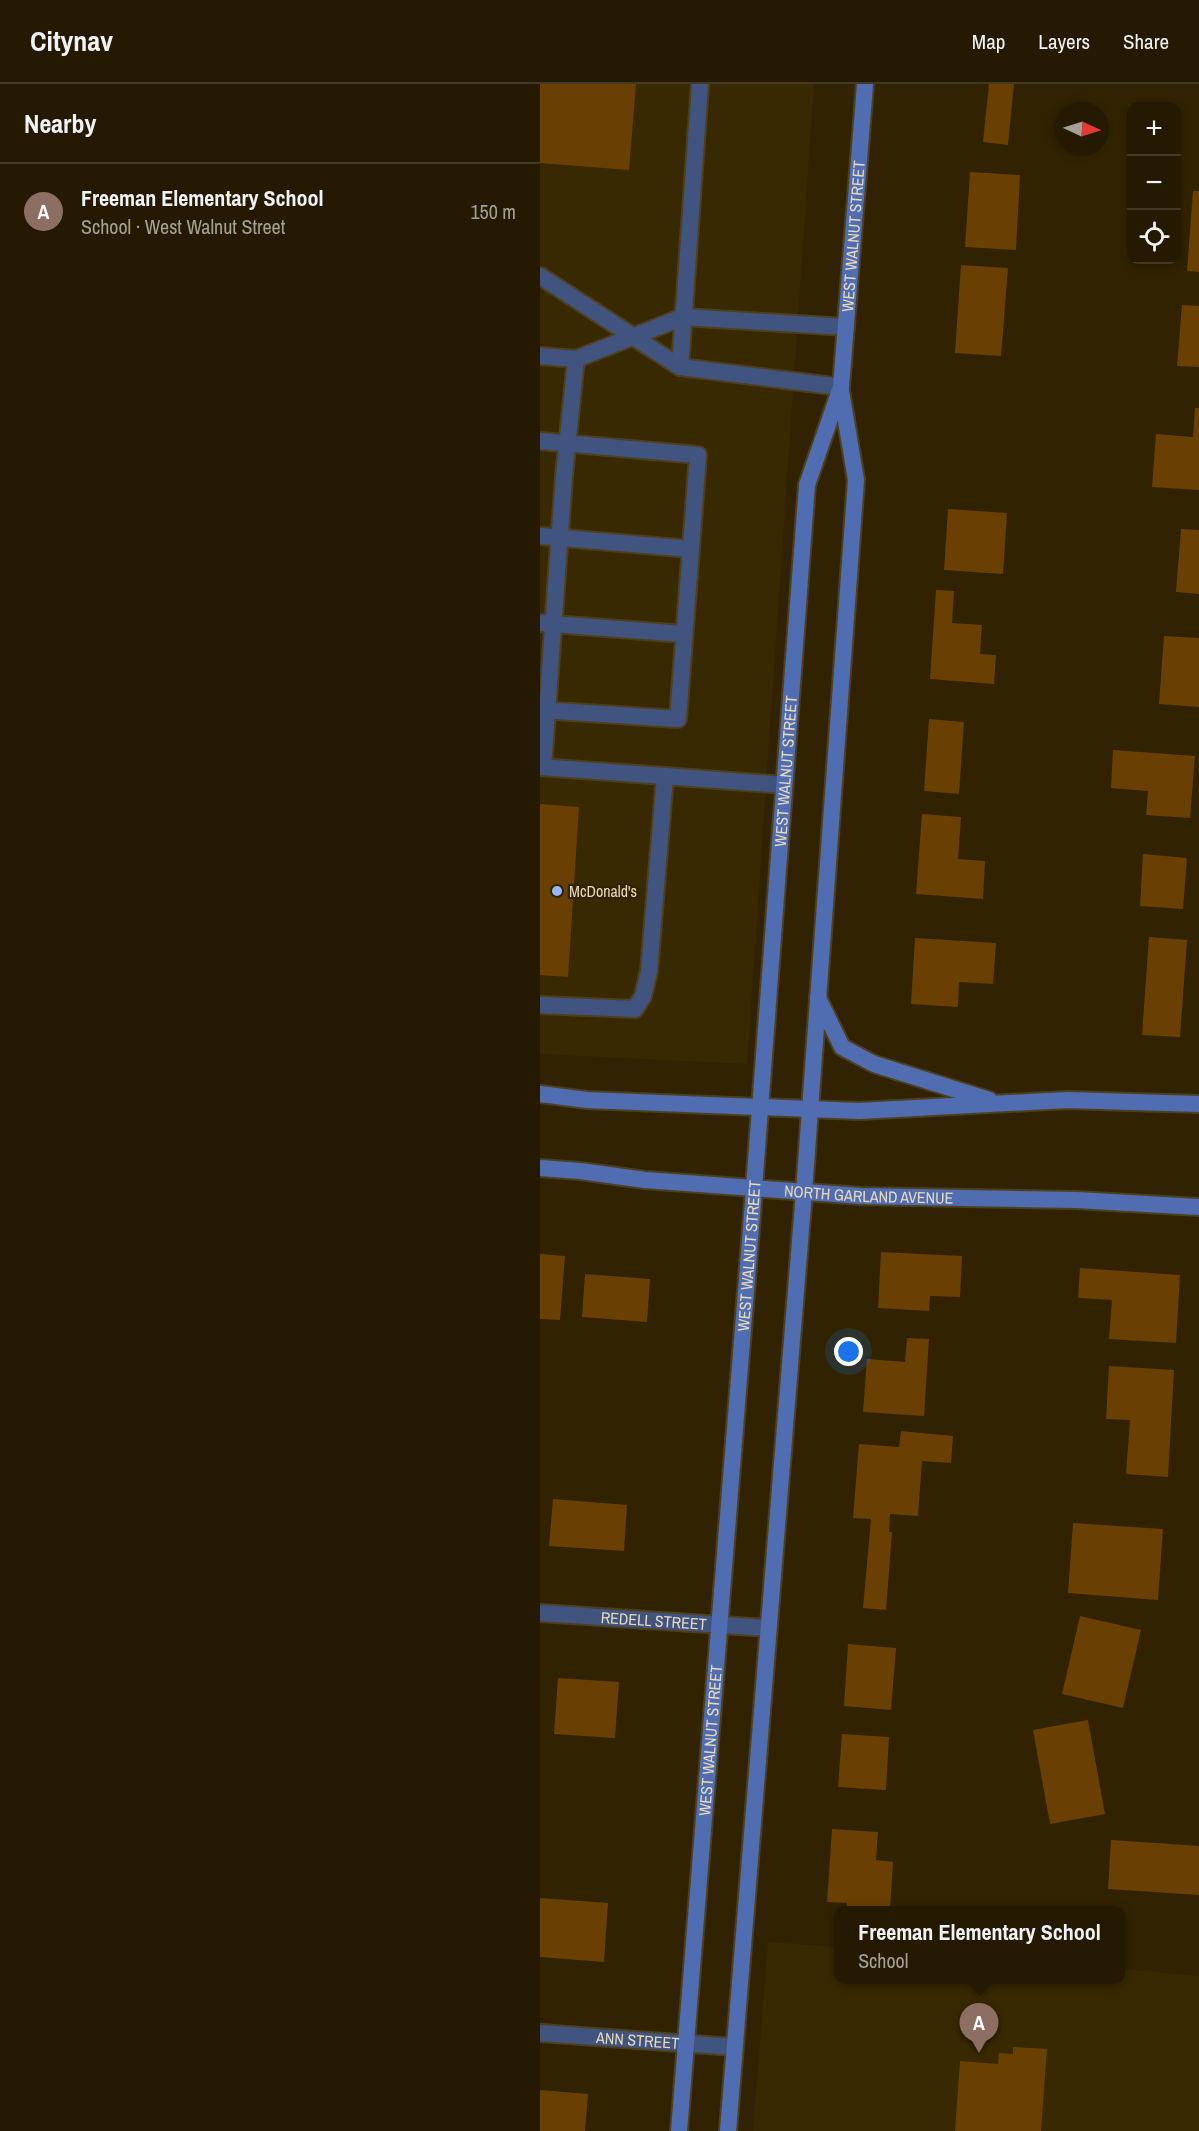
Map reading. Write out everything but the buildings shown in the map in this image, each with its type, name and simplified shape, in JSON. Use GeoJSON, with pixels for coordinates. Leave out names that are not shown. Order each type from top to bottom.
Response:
{"type":"FeatureCollection","features":[{"type":"Feature","properties":{"kind":"main road","name":"WEST WALNUT STREET"},"geometry":{"type":"LineString","coordinates":[[733,2129],[734,2047],[804,1192],[856,480],[841,387],[865,84]]}},
{"type":"Feature","properties":{"kind":"main road","name":"WEST WALNUT STREET"},"geometry":{"type":"LineString","coordinates":[[679,2131],[807,484],[841,387]]}},
{"type":"Feature","properties":{"kind":"main road"},"geometry":{"type":"LineString","coordinates":[[817,996],[842,1047],[874,1064],[1001,1104]]}},
{"type":"Feature","properties":{"kind":"main road"},"geometry":{"type":"LineString","coordinates":[[540,1094],[586,1100],[859,1111],[1067,1100],[1199,1104]]}},
{"type":"Feature","properties":{"kind":"main road","name":"NORTH GARLAND AVENUE"},"geometry":{"type":"LineString","coordinates":[[540,1168],[645,1180],[861,1196],[1076,1200],[1199,1207]]}},
{"type":"Feature","properties":{"kind":"street"},"geometry":{"type":"LineString","coordinates":[[680,367],[700,84]]}},
{"type":"Feature","properties":{"kind":"street"},"geometry":{"type":"LineString","coordinates":[[540,276],[680,367],[841,387]]}},
{"type":"Feature","properties":{"kind":"street"},"geometry":{"type":"LineString","coordinates":[[540,356],[576,359],[683,316],[846,327]]}},
{"type":"Feature","properties":{"kind":"street"},"geometry":{"type":"LineString","coordinates":[[576,359],[560,538],[547,623],[541,767],[784,785]]}},
{"type":"Feature","properties":{"kind":"street"},"geometry":{"type":"LineString","coordinates":[[540,441],[698,455],[678,719],[543,710]]}},
{"type":"Feature","properties":{"kind":"street"},"geometry":{"type":"LineString","coordinates":[[540,536],[690,549]]}},
{"type":"Feature","properties":{"kind":"street"},"geometry":{"type":"LineString","coordinates":[[547,623],[684,634]]}},
{"type":"Feature","properties":{"kind":"street"},"geometry":{"type":"LineString","coordinates":[[540,1005],[635,1009],[643,996],[649,971],[664,776]]}},
{"type":"Feature","properties":{"kind":"street","name":"REDELL STREET"},"geometry":{"type":"LineString","coordinates":[[540,1613],[768,1628]]}},
{"type":"Feature","properties":{"kind":"street","name":"ANN STREET"},"geometry":{"type":"LineString","coordinates":[[540,2033],[734,2047]]}},
{"type":"Feature","properties":{"kind":"shaded area"},"geometry":{"type":"Polygon","coordinates":[[[540,84],[814,84],[747,1064],[540,1054],[540,84]]]}},
{"type":"Feature","properties":{"kind":"shaded area"},"geometry":{"type":"Polygon","coordinates":[[[768,1942],[834,1947],[834,1984],[1125,1984],[1125,1969],[1199,1976],[1199,2131],[753,2131],[768,1942]]]}},
{"type":"Feature","properties":{"kind":"place","name":"McDonald's"},"geometry":{"type":"Point","coordinates":[557,891]}},
{"type":"Feature","properties":{"kind":"place","name":"Freeman Elementary School"},"geometry":{"type":"Point","coordinates":[979,2053]}}]}
